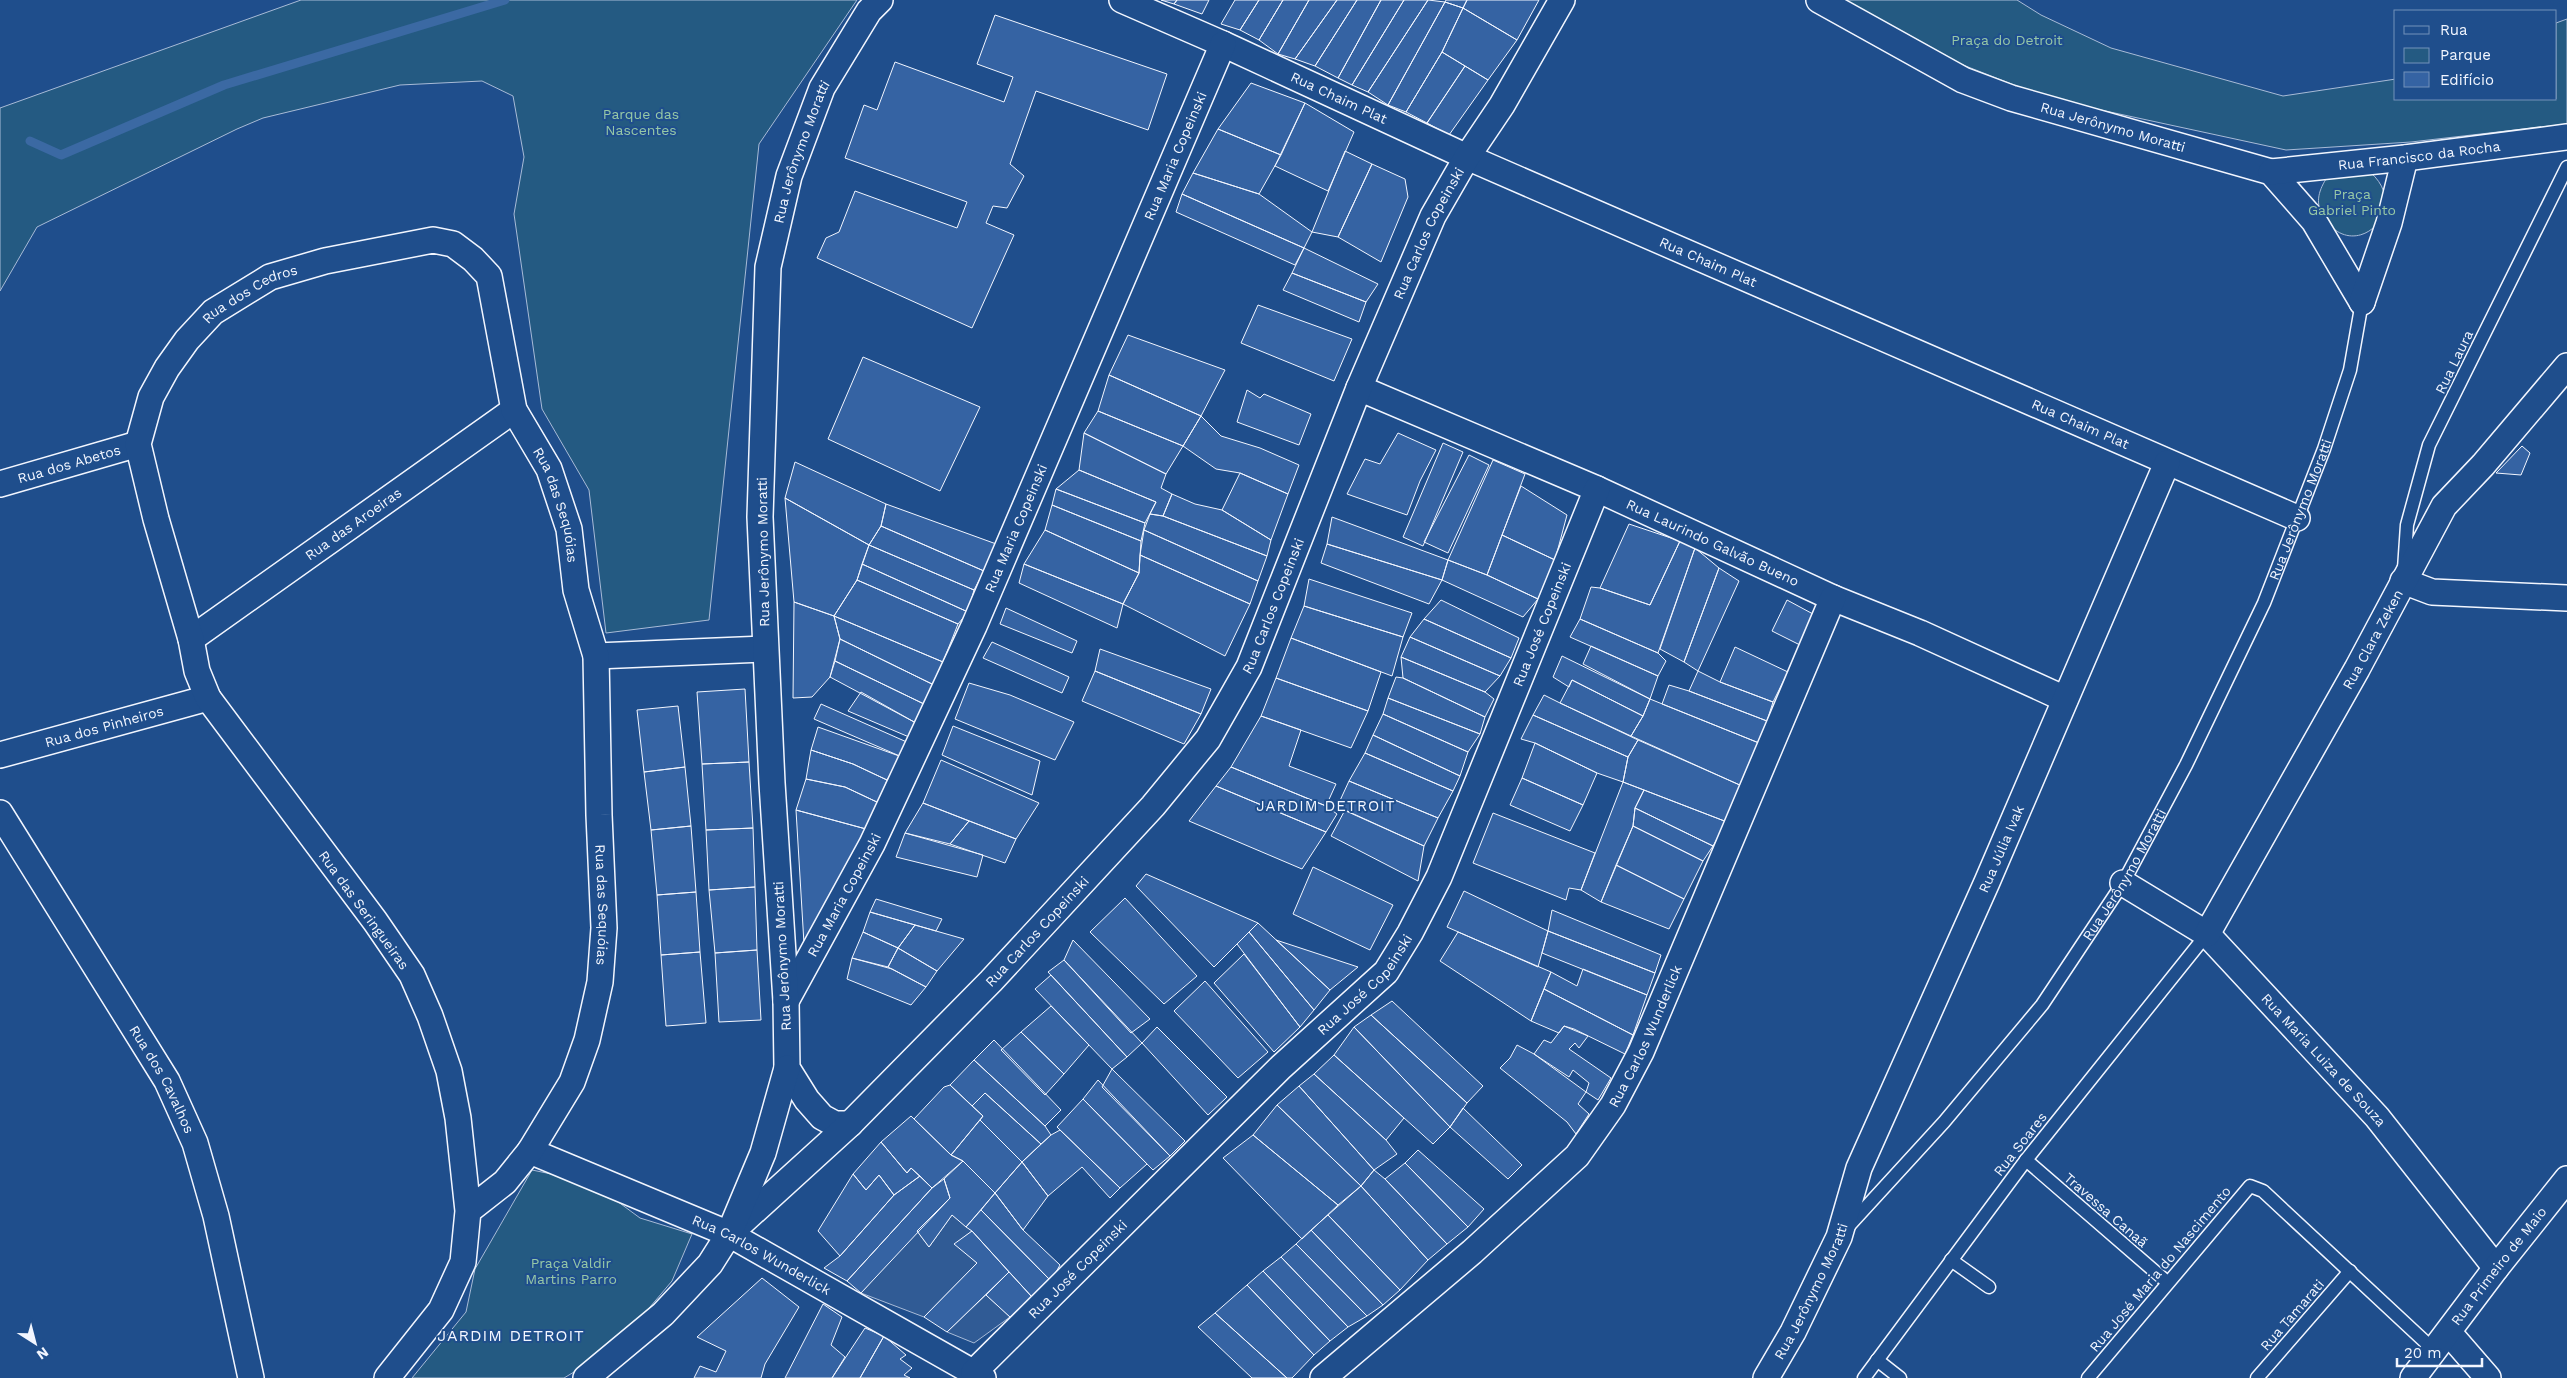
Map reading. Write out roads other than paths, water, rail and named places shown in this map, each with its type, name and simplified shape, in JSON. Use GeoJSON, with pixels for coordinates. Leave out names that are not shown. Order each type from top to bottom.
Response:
{"type":"FeatureCollection","features":[{"type":"Feature","properties":{"kind":"street","name":"Rua Jerônymo Moratti"},"geometry":{"type":"LineString","coordinates":[[787,1068],[786,1001],[772,783],[760,517],[768,267],[789,176],[822,88],[869,11],[880,0]]}},
{"type":"Feature","properties":{"kind":"street","name":"Rua Chaim Plat"},"geometry":{"type":"LineString","coordinates":[[1122,0],[1223,44],[1467,158],[2166,463],[2298,518]]}},
{"type":"Feature","properties":{"kind":"street","name":"Rua Carlos Copeinski"},"geometry":{"type":"LineString","coordinates":[[729,1234],[850,1124],[1063,905],[1153,806],[1208,739],[1249,667],[1359,388],[1433,216],[1467,158],[1502,106],[1562,0]]}},
{"type":"Feature","properties":{"kind":"street","name":"Rua Jerônymo Moratti"},"geometry":{"type":"LineString","coordinates":[[1819,0],[1963,80],[2011,98],[2271,172]]}},
{"type":"Feature","properties":{"kind":"street","name":"Rua Maria Copeinski"},"geometry":{"type":"LineString","coordinates":[[786,1001],[872,844],[962,652],[1063,422],[1223,44]]}},
{"type":"Feature","properties":{"kind":"street","name":"Rua Francisco da Rocha"},"geometry":{"type":"LineString","coordinates":[[2271,172],[2405,158],[2567,137]]}},
{"type":"Feature","properties":{"kind":"street","name":"Rua Jerônymo Moratti"},"geometry":{"type":"LineString","coordinates":[[2362,302],[2389,223],[2405,158]]}},
{"type":"Feature","properties":{"kind":"street"},"geometry":{"type":"LineString","coordinates":[[2271,172],[2314,221],[2362,302]]}},
{"type":"Feature","properties":{"kind":"street","name":"Rua dos Cedros"},"geometry":{"type":"LineString","coordinates":[[191,639],[156,519],[138,444],[151,397],[167,368],[187,340],[220,307],[270,277],[325,261],[433,240],[453,244],[473,258],[489,276],[514,410]]}},
{"type":"Feature","properties":{"kind":"street","name":"Rua Clara Zeken"},"geometry":{"type":"LineString","coordinates":[[2207,934],[2357,669],[2444,506],[2483,465],[2567,366]]}},
{"type":"Feature","properties":{"kind":"street","name":"Rua Laurindo Galvão Bueno"},"geometry":{"type":"LineString","coordinates":[[1359,388],[1597,489],[1833,598],[1920,634],[2065,699]]}},
{"type":"Feature","properties":{"kind":"street","name":"Rua das Aroeiras"},"geometry":{"type":"LineString","coordinates":[[191,639],[514,410]]}},
{"type":"Feature","properties":{"kind":"street","name":"Rua das Sequóias"},"geometry":{"type":"LineString","coordinates":[[468,1211],[504,1182],[530,1151],[572,1082],[587,1040],[600,982],[604,928],[599,814],[596,656],[576,590],[569,529],[549,469],[514,410]]}},
{"type":"Feature","properties":{"kind":"street","name":"Rua dos Abetos"},"geometry":{"type":"LineString","coordinates":[[0,484],[138,444]]}},
{"type":"Feature","properties":{"kind":"street","name":"Rua Júlia Ivak"},"geometry":{"type":"LineString","coordinates":[[1839,1237],[1859,1168],[2065,699],[2166,463]]}},
{"type":"Feature","properties":{"kind":"street","name":"Rua José Copeinski"},"geometry":{"type":"LineString","coordinates":[[979,1375],[1274,1074],[1386,972],[1410,933],[1439,877],[1597,489]]}},
{"type":"Feature","properties":{"kind":"street"},"geometry":{"type":"LineString","coordinates":[[2403,581],[2432,592],[2567,598]]}},
{"type":"Feature","properties":{"kind":"street","name":"Rua Carlos Wunderlick"},"geometry":{"type":"LineString","coordinates":[[1323,1378],[1538,1194],[1577,1156],[1597,1130],[1613,1105],[1640,1052],[1833,598]]}},
{"type":"Feature","properties":{"kind":"street","name":"Rua das Seringueiras"},"geometry":{"type":"LineString","coordinates":[[191,639],[197,671],[208,698],[375,921],[412,976],[430,1016],[449,1071],[458,1118],[468,1211]]}},
{"type":"Feature","properties":{"kind":"street"},"geometry":{"type":"LineString","coordinates":[[596,656],[765,648]]}},
{"type":"Feature","properties":{"kind":"street","name":"Rua dos Pinheiros"},"geometry":{"type":"LineString","coordinates":[[0,755],[208,698]]}},
{"type":"Feature","properties":{"kind":"street","name":"Rua dos Cavalhos"},"geometry":{"type":"LineString","coordinates":[[0,813],[167,1081],[195,1143],[216,1216],[251,1378]]}},
{"type":"Feature","properties":{"kind":"street","name":"Rua Maria Luiza de Souza"},"geometry":{"type":"LineString","coordinates":[[2123,883],[2207,934],[2378,1117],[2496,1268]]}},
{"type":"Feature","properties":{"kind":"street"},"geometry":{"type":"LineString","coordinates":[[787,1068],[807,1100],[822,1117],[836,1124],[850,1124]]}},
{"type":"Feature","properties":{"kind":"street"},"geometry":{"type":"LineString","coordinates":[[586,1378],[650,1325],[688,1289],[710,1264],[729,1234],[763,1153],[787,1068]]}},
{"type":"Feature","properties":{"kind":"street","name":"Rua Carlos Wunderlick"},"geometry":{"type":"LineString","coordinates":[[530,1151],[729,1234],[979,1375]]}},
{"type":"Feature","properties":{"kind":"street","name":"Rua Primeiro de Maio"},"geometry":{"type":"LineString","coordinates":[[2413,1378],[2496,1268],[2567,1179]]}},
{"type":"Feature","properties":{"kind":"street"},"geometry":{"type":"LineString","coordinates":[[387,1378],[426,1332],[452,1291],[463,1262],[468,1211]]}},
{"type":"Feature","properties":{"kind":"street","name":"Rua Jerônymo Moratti"},"geometry":{"type":"LineString","coordinates":[[1766,1378],[1793,1332],[1839,1237]]}},
{"type":"Feature","properties":{"kind":"street"},"geometry":{"type":"LineString","coordinates":[[2442,1342],[2488,1378]]}},
{"type":"Feature","properties":{"kind":"lane","name":"Rua Laura"},"geometry":{"type":"LineString","coordinates":[[2403,581],[2407,526],[2429,444],[2567,167]]}},
{"type":"Feature","properties":{"kind":"lane","name":"Rua Jerônymo Moratti"},"geometry":{"type":"LineString","coordinates":[[1839,1237],[1944,1122],[2042,1005],[2123,883],[2186,765],[2264,603],[2298,518],[2350,370],[2362,302]]}},
{"type":"Feature","properties":{"kind":"lane","name":"Rua Soares"},"geometry":{"type":"LineString","coordinates":[[1864,1378],[2026,1160],[2207,934]]}},
{"type":"Feature","properties":{"kind":"lane","name":"Travessa Canaã"},"geometry":{"type":"LineString","coordinates":[[2026,1160],[2167,1282]]}},
{"type":"Feature","properties":{"kind":"lane","name":"Rua José Maria do Nascimento"},"geometry":{"type":"LineString","coordinates":[[2088,1378],[2167,1282],[2250,1186],[2263,1191],[2350,1271],[2442,1342]]}},
{"type":"Feature","properties":{"kind":"lane"},"geometry":{"type":"LineString","coordinates":[[1951,1260],[1989,1287]]}},
{"type":"Feature","properties":{"kind":"lane","name":"Rua Tamarati"},"geometry":{"type":"LineString","coordinates":[[2257,1378],[2350,1271]]}},
{"type":"Feature","properties":{"kind":"lane"},"geometry":{"type":"LineString","coordinates":[[1877,1360],[1900,1378]]}},
{"type":"Feature","properties":{"kind":"waterway"},"geometry":{"type":"LineString","coordinates":[[30,141],[61,155],[224,85],[505,0]]}},
{"type":"Feature","properties":{"kind":"district","name":"JARDIM DETROIT"},"geometry":{"type":"Point","coordinates":[1326,806]}},
{"type":"Feature","properties":{"kind":"district","name":"JARDIM DETROIT"},"geometry":{"type":"Point","coordinates":[511,1335]}},
{"type":"Feature","properties":{"kind":"park label","name":"Praça do Detroit"},"geometry":{"type":"Point","coordinates":[2007,40]}},
{"type":"Feature","properties":{"kind":"park label","name":"Parque das Nascentes"},"geometry":{"type":"Point","coordinates":[641,122]}},
{"type":"Feature","properties":{"kind":"park label","name":"Praça Gabriel Pinto"},"geometry":{"type":"Point","coordinates":[2352,202]}},
{"type":"Feature","properties":{"kind":"park label","name":"Praça Valdir Martins Parro"},"geometry":{"type":"Point","coordinates":[571,1272]}}]}
